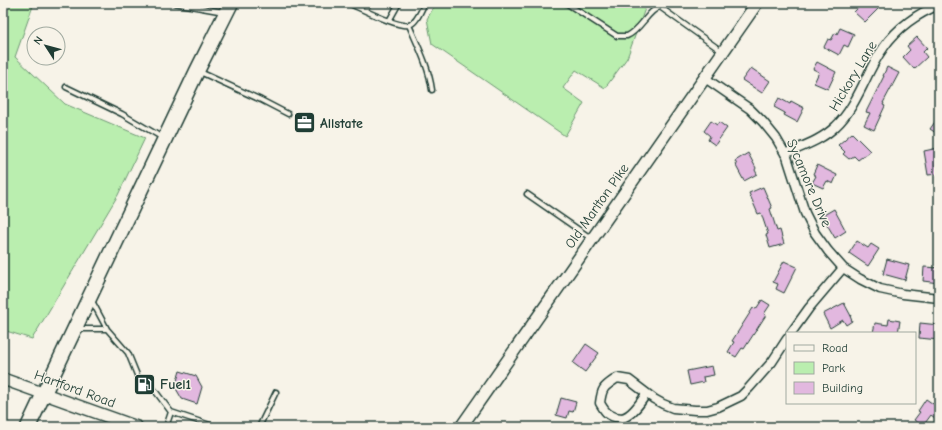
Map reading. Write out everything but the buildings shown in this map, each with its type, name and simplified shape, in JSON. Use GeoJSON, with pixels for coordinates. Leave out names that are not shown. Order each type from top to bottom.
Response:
{"type":"FeatureCollection","features":[{"type":"Feature","properties":{"kind":"highway"},"geometry":{"type":"LineString","coordinates":[[28,427],[197,71],[229,8]]}},
{"type":"Feature","properties":{"kind":"street","name":"Old Marlton Pike"},"geometry":{"type":"LineString","coordinates":[[461,427],[757,3]]}},
{"type":"Feature","properties":{"kind":"street","name":"Hickory Lane"},"geometry":{"type":"LineString","coordinates":[[785,154],[817,141],[838,125],[846,115],[877,58],[892,37],[901,28],[921,14],[939,5]]}},
{"type":"Feature","properties":{"kind":"street","name":"Sycamore Drive"},"geometry":{"type":"LineString","coordinates":[[705,78],[743,104],[763,122],[776,138],[785,154],[804,212],[815,233],[843,268],[860,280],[880,289],[903,294],[939,298]]}},
{"type":"Feature","properties":{"kind":"street"},"geometry":{"type":"LineString","coordinates":[[792,332],[809,308],[843,268]]}},
{"type":"Feature","properties":{"kind":"street"},"geometry":{"type":"LineString","coordinates":[[646,394],[638,406],[622,418],[610,416],[600,403],[602,392],[607,385],[617,378],[629,380],[646,394],[673,408],[706,410],[718,407],[741,396],[772,362],[786,340]]}},
{"type":"Feature","properties":{"kind":"street","name":"Hartford Road"},"geometry":{"type":"LineString","coordinates":[[3,379],[137,427]]}},
{"type":"Feature","properties":{"kind":"lane"},"geometry":{"type":"LineString","coordinates":[[174,3],[229,8]]}},
{"type":"Feature","properties":{"kind":"lane"},"geometry":{"type":"LineString","coordinates":[[348,3],[398,25],[409,25],[415,21],[425,3]]}},
{"type":"Feature","properties":{"kind":"lane"},"geometry":{"type":"LineString","coordinates":[[365,10],[369,3]]}},
{"type":"Feature","properties":{"kind":"lane"},"geometry":{"type":"LineString","coordinates":[[389,21],[399,3]]}},
{"type":"Feature","properties":{"kind":"lane"},"geometry":{"type":"LineString","coordinates":[[566,3],[617,36],[626,36],[636,29],[654,10],[660,7],[723,52]]}},
{"type":"Feature","properties":{"kind":"lane"},"geometry":{"type":"LineString","coordinates":[[409,25],[424,57],[432,90]]}},
{"type":"Feature","properties":{"kind":"lane"},"geometry":{"type":"LineString","coordinates":[[197,71],[288,114]]}},
{"type":"Feature","properties":{"kind":"lane"},"geometry":{"type":"LineString","coordinates":[[66,87],[122,114],[165,139]]}},
{"type":"Feature","properties":{"kind":"lane"},"geometry":{"type":"LineString","coordinates":[[527,194],[592,239]]}},
{"type":"Feature","properties":{"kind":"lane"},"geometry":{"type":"LineString","coordinates":[[90,297],[107,329],[128,352],[139,380]]}},
{"type":"Feature","properties":{"kind":"lane"},"geometry":{"type":"LineString","coordinates":[[75,329],[107,329]]}},
{"type":"Feature","properties":{"kind":"lane"},"geometry":{"type":"LineString","coordinates":[[150,384],[171,412],[216,427]]}},
{"type":"Feature","properties":{"kind":"lane"},"geometry":{"type":"LineString","coordinates":[[259,427],[276,392]]}},
{"type":"Feature","properties":{"kind":"lane"},"geometry":{"type":"LineString","coordinates":[[166,427],[171,412]]}},
{"type":"Feature","properties":{"kind":"green space"},"geometry":{"type":"Polygon","coordinates":[[[3,3],[34,3],[15,57],[65,104],[145,138],[118,195],[32,339],[3,330],[3,3]]]}},
{"type":"Feature","properties":{"kind":"green space"},"geometry":{"type":"Polygon","coordinates":[[[436,3],[647,3],[627,58],[605,88],[576,70],[563,88],[584,103],[565,136],[432,44],[427,19],[436,3]]]}},
{"type":"Feature","properties":{"kind":"place","name":"Allstate"},"geometry":{"type":"Point","coordinates":[305,123]}},
{"type":"Feature","properties":{"kind":"place","name":"Fuel1"},"geometry":{"type":"Point","coordinates":[144,384]}}]}
